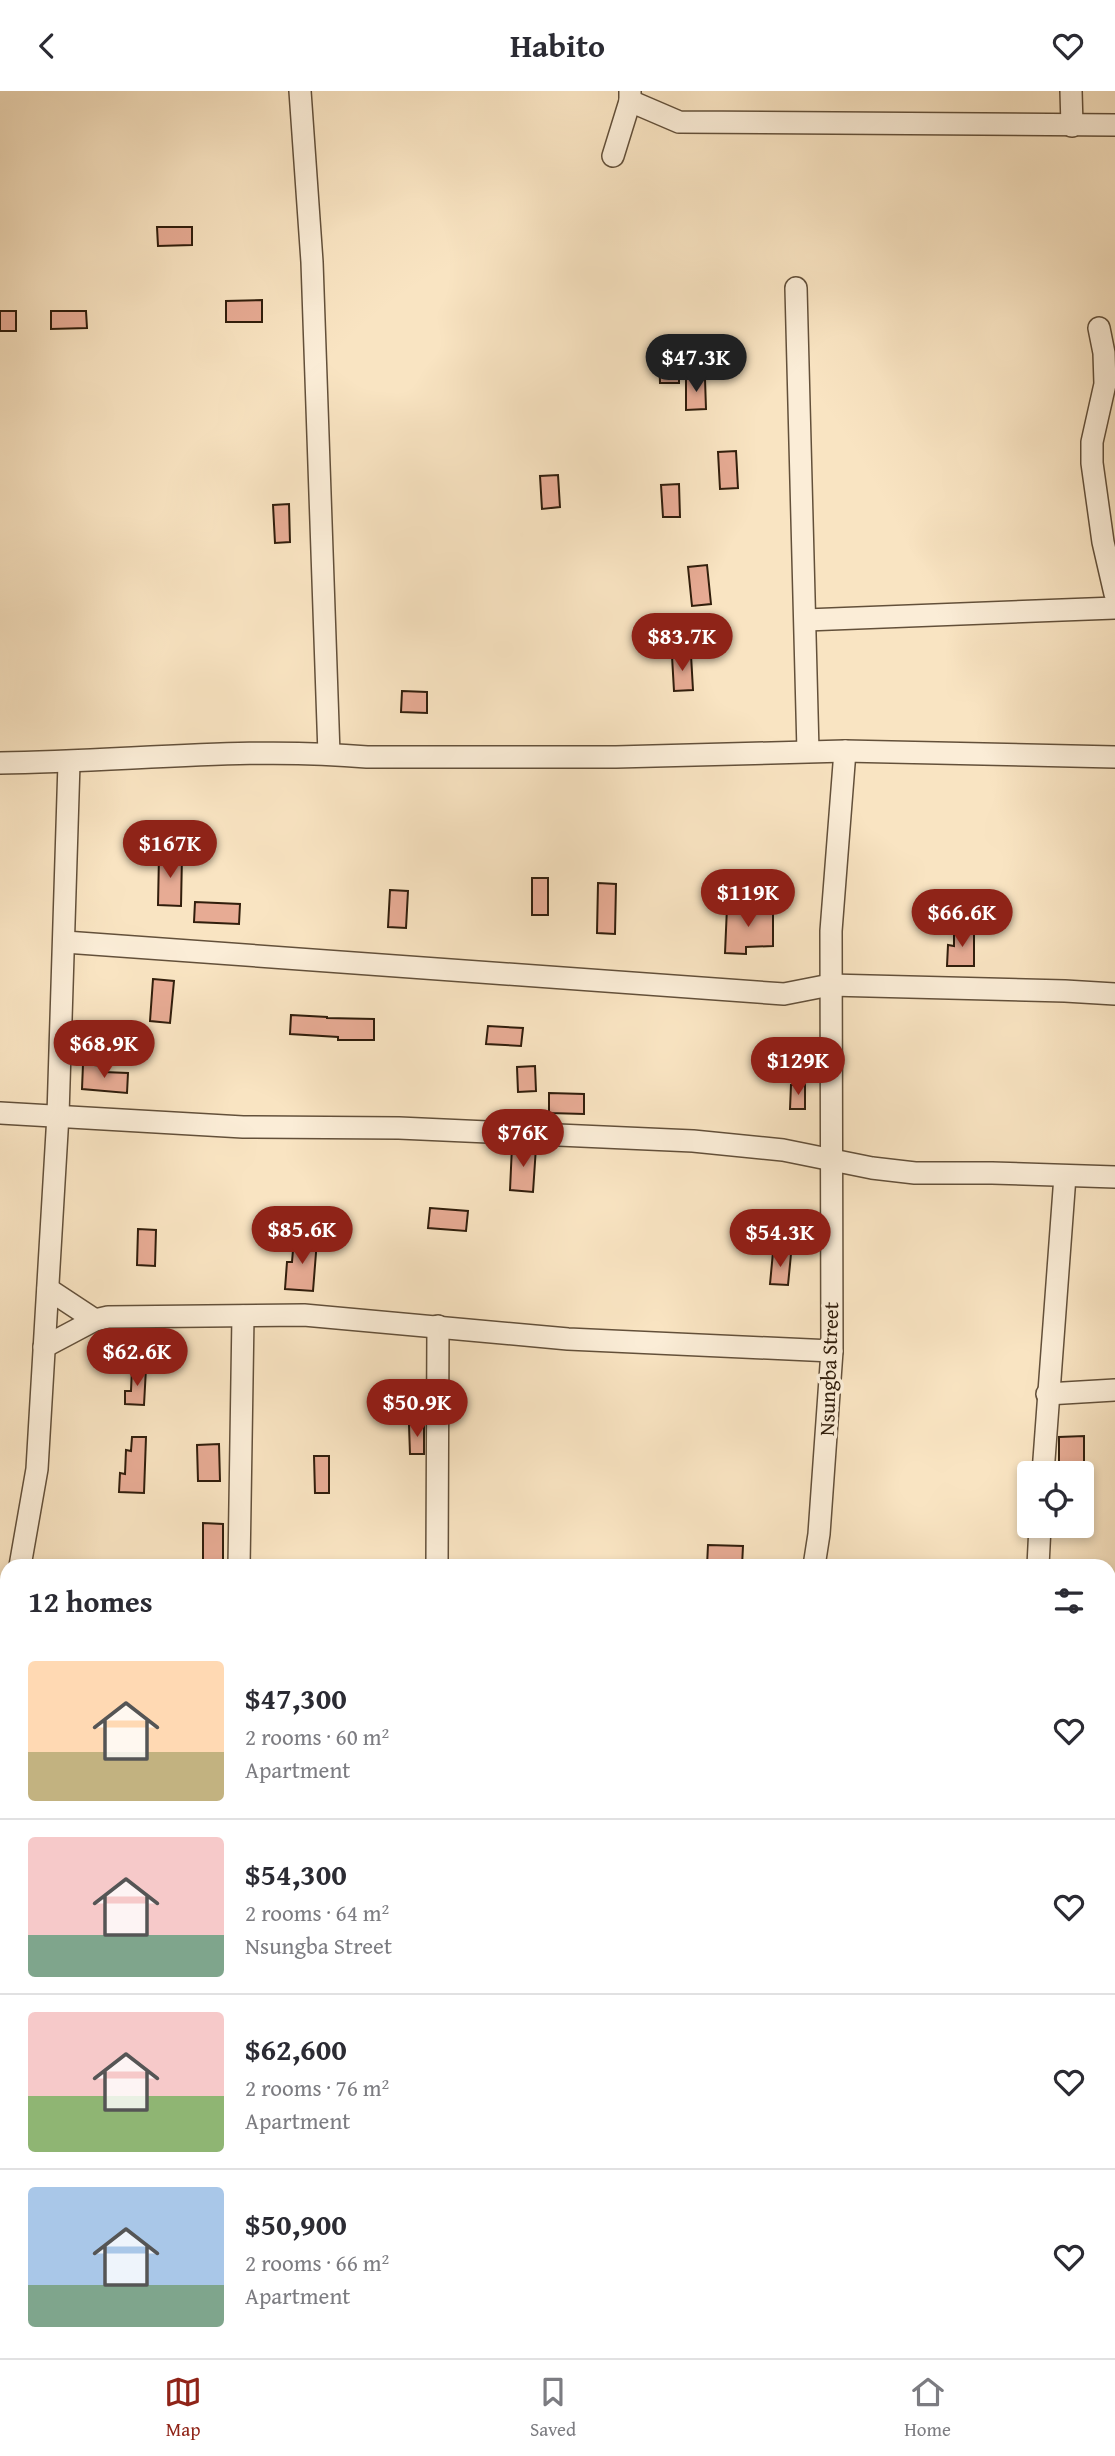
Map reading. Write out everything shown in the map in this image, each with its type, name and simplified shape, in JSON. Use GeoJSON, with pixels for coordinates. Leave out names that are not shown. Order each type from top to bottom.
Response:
{"type":"FeatureCollection","features":[{"type":"Feature","properties":{"kind":"street"},"geometry":{"type":"LineString","coordinates":[[300,91],[312,262],[329,754]]}},
{"type":"Feature","properties":{"kind":"street"},"geometry":{"type":"LineString","coordinates":[[1072,91],[1072,126]]}},
{"type":"Feature","properties":{"kind":"street"},"geometry":{"type":"LineString","coordinates":[[613,156],[630,96],[679,122],[1115,125]]}},
{"type":"Feature","properties":{"kind":"street"},"geometry":{"type":"LineString","coordinates":[[796,288],[808,751]]}},
{"type":"Feature","properties":{"kind":"street"},"geometry":{"type":"LineString","coordinates":[[1099,328],[1104,353],[1105,384],[1092,442],[1092,463],[1103,542],[1115,594]]}},
{"type":"Feature","properties":{"kind":"street"},"geometry":{"type":"LineString","coordinates":[[806,620],[1115,608]]}},
{"type":"Feature","properties":{"kind":"street"},"geometry":{"type":"LineString","coordinates":[[0,763],[69,763],[152,756],[245,753],[368,757],[616,757],[845,751],[1115,757]]}},
{"type":"Feature","properties":{"kind":"street","name":"Nsungba Street"},"geometry":{"type":"LineString","coordinates":[[815,1559],[832,1351],[831,931],[845,751]]}},
{"type":"Feature","properties":{"kind":"street"},"geometry":{"type":"LineString","coordinates":[[21,1559],[37,1469],[48,1289],[65,942],[69,763]]}},
{"type":"Feature","properties":{"kind":"street"},"geometry":{"type":"LineString","coordinates":[[65,942],[783,994],[830,985],[1115,994]]}},
{"type":"Feature","properties":{"kind":"street"},"geometry":{"type":"LineString","coordinates":[[0,1112],[243,1126],[399,1128],[693,1141],[783,1150],[872,1168],[915,1173],[1115,1177]]}},
{"type":"Feature","properties":{"kind":"street"},"geometry":{"type":"LineString","coordinates":[[1044,1461],[1065,1175]]}},
{"type":"Feature","properties":{"kind":"street"},"geometry":{"type":"LineString","coordinates":[[48,1289],[95,1319]]}},
{"type":"Feature","properties":{"kind":"street"},"geometry":{"type":"LineString","coordinates":[[44,1347],[95,1319],[108,1317],[304,1315],[568,1339],[832,1351]]}},
{"type":"Feature","properties":{"kind":"street"},"geometry":{"type":"LineString","coordinates":[[239,1559],[243,1316]]}},
{"type":"Feature","properties":{"kind":"street"},"geometry":{"type":"LineString","coordinates":[[437,1559],[438,1326]]}},
{"type":"Feature","properties":{"kind":"street"},"geometry":{"type":"LineString","coordinates":[[1048,1394],[1115,1390]]}},
{"type":"Feature","properties":{"kind":"street"},"geometry":{"type":"LineString","coordinates":[[1038,1559],[1039,1538]]}},
{"type":"Feature","properties":{"kind":"building"},"geometry":{"type":"Polygon","coordinates":[[[157,227],[192,227],[192,245],[158,246],[157,227]]]}},
{"type":"Feature","properties":{"kind":"building"},"geometry":{"type":"Polygon","coordinates":[[[262,300],[262,322],[226,322],[226,301],[262,300]]]}},
{"type":"Feature","properties":{"kind":"building"},"geometry":{"type":"Polygon","coordinates":[[[0,311],[16,311],[16,331],[0,331],[0,311]]]}},
{"type":"Feature","properties":{"kind":"building"},"geometry":{"type":"Polygon","coordinates":[[[51,311],[86,311],[87,328],[51,329],[51,311]]]}},
{"type":"Feature","properties":{"kind":"building"},"geometry":{"type":"Polygon","coordinates":[[[659,347],[679,347],[679,383],[660,383],[659,347]]]}},
{"type":"Feature","properties":{"kind":"building"},"geometry":{"type":"Polygon","coordinates":[[[686,379],[705,379],[706,409],[686,410],[686,379]]]}},
{"type":"Feature","properties":{"kind":"building"},"geometry":{"type":"Polygon","coordinates":[[[736,451],[738,488],[720,489],[718,452],[736,451]]]}},
{"type":"Feature","properties":{"kind":"building"},"geometry":{"type":"Polygon","coordinates":[[[558,475],[560,507],[542,509],[540,476],[558,475]]]}},
{"type":"Feature","properties":{"kind":"building"},"geometry":{"type":"Polygon","coordinates":[[[679,484],[680,517],[663,517],[661,485],[679,484]]]}},
{"type":"Feature","properties":{"kind":"building"},"geometry":{"type":"Polygon","coordinates":[[[289,504],[290,542],[275,543],[273,505],[289,504]]]}},
{"type":"Feature","properties":{"kind":"building"},"geometry":{"type":"Polygon","coordinates":[[[707,565],[711,604],[692,606],[688,567],[707,565]]]}},
{"type":"Feature","properties":{"kind":"building"},"geometry":{"type":"Polygon","coordinates":[[[691,655],[693,690],[674,691],[672,656],[691,655]]]}},
{"type":"Feature","properties":{"kind":"building"},"geometry":{"type":"Polygon","coordinates":[[[402,691],[427,692],[427,713],[401,712],[402,691]]]}},
{"type":"Feature","properties":{"kind":"building"},"geometry":{"type":"Polygon","coordinates":[[[159,855],[182,855],[181,906],[158,905],[159,855]]]}},
{"type":"Feature","properties":{"kind":"building"},"geometry":{"type":"Polygon","coordinates":[[[532,878],[548,878],[548,915],[532,915],[532,878]]]}},
{"type":"Feature","properties":{"kind":"building"},"geometry":{"type":"Polygon","coordinates":[[[598,883],[616,884],[615,934],[597,933],[598,883]]]}},
{"type":"Feature","properties":{"kind":"building"},"geometry":{"type":"Polygon","coordinates":[[[390,890],[408,891],[406,928],[388,927],[390,890]]]}},
{"type":"Feature","properties":{"kind":"building"},"geometry":{"type":"Polygon","coordinates":[[[195,902],[240,904],[239,924],[194,922],[195,902]]]}},
{"type":"Feature","properties":{"kind":"building"},"geometry":{"type":"Polygon","coordinates":[[[727,907],[773,909],[773,946],[746,947],[746,954],[725,953],[727,907]]]}},
{"type":"Feature","properties":{"kind":"building"},"geometry":{"type":"Polygon","coordinates":[[[954,930],[974,930],[974,966],[947,966],[948,945],[954,946],[954,930]]]}},
{"type":"Feature","properties":{"kind":"building"},"geometry":{"type":"Polygon","coordinates":[[[153,979],[174,981],[170,1023],[150,1021],[153,979]]]}},
{"type":"Feature","properties":{"kind":"building"},"geometry":{"type":"Polygon","coordinates":[[[291,1015],[374,1019],[374,1040],[338,1040],[338,1037],[290,1034],[291,1015]]]}},
{"type":"Feature","properties":{"kind":"building"},"geometry":{"type":"Polygon","coordinates":[[[488,1026],[523,1028],[521,1046],[486,1044],[488,1026]]]}},
{"type":"Feature","properties":{"kind":"building"},"geometry":{"type":"Polygon","coordinates":[[[83,1064],[104,1066],[104,1072],[128,1073],[127,1093],[82,1089],[83,1064]]]}},
{"type":"Feature","properties":{"kind":"building"},"geometry":{"type":"Polygon","coordinates":[[[535,1066],[536,1091],[518,1092],[517,1067],[535,1066]]]}},
{"type":"Feature","properties":{"kind":"building"},"geometry":{"type":"Polygon","coordinates":[[[791,1085],[805,1085],[805,1109],[790,1109],[791,1085]]]}},
{"type":"Feature","properties":{"kind":"building"},"geometry":{"type":"Polygon","coordinates":[[[549,1093],[584,1094],[584,1114],[549,1113],[549,1093]]]}},
{"type":"Feature","properties":{"kind":"building"},"geometry":{"type":"Polygon","coordinates":[[[512,1146],[536,1147],[533,1192],[510,1190],[512,1146]]]}},
{"type":"Feature","properties":{"kind":"building"},"geometry":{"type":"Polygon","coordinates":[[[430,1208],[468,1211],[466,1231],[428,1228],[430,1208]]]}},
{"type":"Feature","properties":{"kind":"building"},"geometry":{"type":"Polygon","coordinates":[[[138,1229],[156,1230],[155,1266],[137,1265],[138,1229]]]}},
{"type":"Feature","properties":{"kind":"building"},"geometry":{"type":"Polygon","coordinates":[[[294,1238],[317,1240],[313,1291],[285,1289],[287,1262],[292,1262],[294,1238]]]}},
{"type":"Feature","properties":{"kind":"building"},"geometry":{"type":"Polygon","coordinates":[[[773,1252],[791,1254],[788,1285],[770,1284],[773,1252]]]}},
{"type":"Feature","properties":{"kind":"building"},"geometry":{"type":"Polygon","coordinates":[[[132,1368],[146,1368],[144,1405],[125,1404],[125,1391],[131,1391],[132,1368]]]}},
{"type":"Feature","properties":{"kind":"building"},"geometry":{"type":"Polygon","coordinates":[[[424,1424],[424,1454],[410,1454],[409,1425],[424,1424]]]}},
{"type":"Feature","properties":{"kind":"building"},"geometry":{"type":"Polygon","coordinates":[[[1084,1436],[1084,1461],[1059,1461],[1059,1437],[1084,1436]]]}},
{"type":"Feature","properties":{"kind":"building"},"geometry":{"type":"Polygon","coordinates":[[[132,1437],[146,1437],[144,1493],[119,1492],[120,1473],[125,1474],[126,1450],[131,1451],[132,1437]]]}},
{"type":"Feature","properties":{"kind":"building"},"geometry":{"type":"Polygon","coordinates":[[[219,1444],[220,1481],[198,1481],[197,1445],[219,1444]]]}},
{"type":"Feature","properties":{"kind":"building"},"geometry":{"type":"Polygon","coordinates":[[[314,1456],[329,1456],[329,1493],[315,1493],[314,1456]]]}},
{"type":"Feature","properties":{"kind":"building"},"geometry":{"type":"Polygon","coordinates":[[[203,1523],[223,1524],[223,1559],[203,1559],[203,1523]]]}},
{"type":"Feature","properties":{"kind":"building"},"geometry":{"type":"Polygon","coordinates":[[[708,1545],[743,1546],[742,1559],[707,1559],[708,1545]]]}}]}
